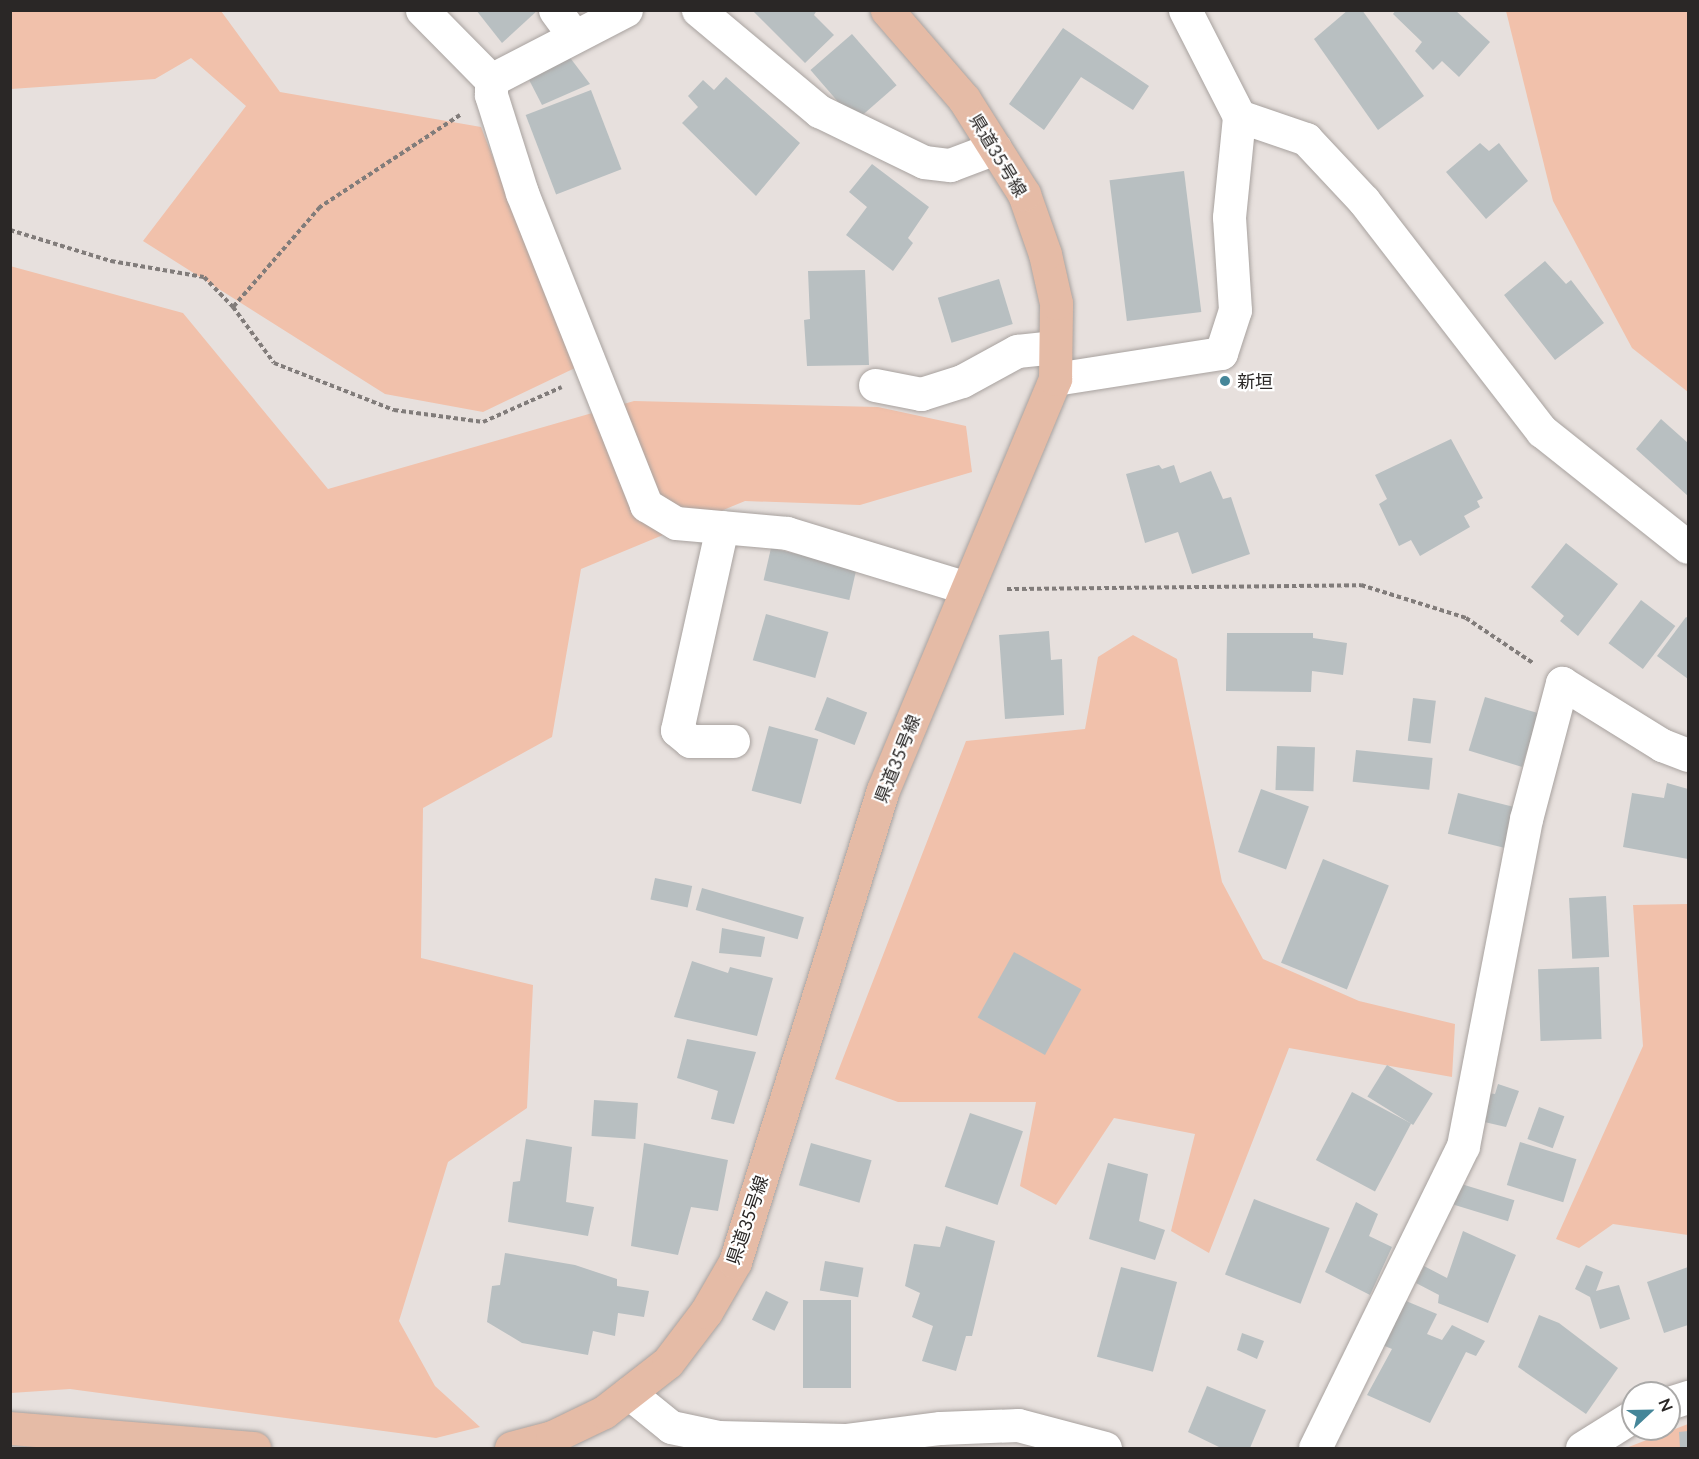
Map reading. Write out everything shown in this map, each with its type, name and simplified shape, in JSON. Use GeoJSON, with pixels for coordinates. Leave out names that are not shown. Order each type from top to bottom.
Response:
{"type":"FeatureCollection","features":[{"type":"Feature","properties":{"kind":"main road","name":"県道35号線"},"geometry":{"type":"LineString","coordinates":[[511,1449],[552,1437],[604,1412],[668,1362],[706,1312],[735,1262],[883,790],[1055,379],[1056,303],[1045,254],[1024,194],[964,99],[887,10]]}},
{"type":"Feature","properties":{"kind":"main road"},"geometry":{"type":"LineString","coordinates":[[10,1428],[254,1449]]}},
{"type":"Feature","properties":{"kind":"street"},"geometry":{"type":"LineString","coordinates":[[422,10],[491,88],[522,193],[645,505],[676,523],[788,533],[967,588]]}},
{"type":"Feature","properties":{"kind":"street"},"geometry":{"type":"LineString","coordinates":[[555,10],[574,36]]}},
{"type":"Feature","properties":{"kind":"street"},"geometry":{"type":"LineString","coordinates":[[491,88],[574,36],[626,10]]}},
{"type":"Feature","properties":{"kind":"street"},"geometry":{"type":"LineString","coordinates":[[698,10],[819,111],[924,162],[951,165],[995,148]]}},
{"type":"Feature","properties":{"kind":"street"},"geometry":{"type":"LineString","coordinates":[[1055,379],[1221,353],[1235,310],[1229,217],[1239,116],[1185,10]]}},
{"type":"Feature","properties":{"kind":"street"},"geometry":{"type":"LineString","coordinates":[[1239,116],[1306,140],[1364,201],[1542,431],[1689,547]]}},
{"type":"Feature","properties":{"kind":"street"},"geometry":{"type":"LineString","coordinates":[[875,385],[921,394],[962,381],[1017,351],[1055,347]]}},
{"type":"Feature","properties":{"kind":"street"},"geometry":{"type":"LineString","coordinates":[[722,527],[677,729],[690,741],[732,741]]}},
{"type":"Feature","properties":{"kind":"street"},"geometry":{"type":"LineString","coordinates":[[1315,1449],[1463,1146],[1526,819],[1562,683],[1662,745],[1689,755]]}},
{"type":"Feature","properties":{"kind":"street"},"geometry":{"type":"LineString","coordinates":[[629,1393],[671,1427],[718,1437],[845,1440],[940,1428],[1018,1425],[1105,1449]]}},
{"type":"Feature","properties":{"kind":"street"},"geometry":{"type":"LineString","coordinates":[[1582,1449],[1621,1424]]}},
{"type":"Feature","properties":{"kind":"path"},"geometry":{"type":"LineString","coordinates":[[233,307],[320,207],[491,88]]}},
{"type":"Feature","properties":{"kind":"path"},"geometry":{"type":"LineString","coordinates":[[10,230],[111,261],[204,277],[233,307],[274,363],[394,410],[483,422],[592,374]]}},
{"type":"Feature","properties":{"kind":"path"},"geometry":{"type":"LineString","coordinates":[[1004,589],[1361,585],[1466,618],[1562,683]]}},
{"type":"Feature","properties":{"kind":"shaded area"},"geometry":{"type":"Polygon","coordinates":[[[11,11],[221,11],[280,92],[481,127],[575,368],[483,412],[385,394],[143,241],[246,106],[191,58],[155,79],[11,89],[11,11]]]}},
{"type":"Feature","properties":{"kind":"shaded area"},"geometry":{"type":"Polygon","coordinates":[[[1506,11],[1688,11],[1688,392],[1632,348],[1553,201],[1506,11]]]}},
{"type":"Feature","properties":{"kind":"shaded area"},"geometry":{"type":"Polygon","coordinates":[[[10,266],[183,313],[328,489],[634,401],[878,407],[966,426],[972,472],[860,505],[745,501],[581,569],[552,737],[423,808],[421,958],[533,985],[527,1108],[448,1162],[399,1321],[435,1386],[480,1427],[436,1438],[70,1389],[11,1393],[10,266]]]}},
{"type":"Feature","properties":{"kind":"shaded area"},"geometry":{"type":"Polygon","coordinates":[[[1133,635],[1177,659],[1222,882],[1263,959],[1359,1001],[1455,1024],[1452,1077],[1289,1048],[1209,1253],[1171,1231],[1195,1134],[1114,1118],[1056,1205],[1020,1186],[1036,1102],[898,1102],[835,1079],[966,741],[1085,729],[1098,657],[1133,635]]]}},
{"type":"Feature","properties":{"kind":"shaded area"},"geometry":{"type":"Polygon","coordinates":[[[1688,904],[1688,1235],[1613,1224],[1579,1248],[1556,1239],[1643,1046],[1633,905],[1688,904]]]}},
{"type":"Feature","properties":{"kind":"shaded area"},"geometry":{"type":"Polygon","coordinates":[[[1688,1424],[1688,1448],[1626,1448],[1644,1441],[1681,1441],[1681,1427],[1688,1424]]]}},
{"type":"Feature","properties":{"kind":"building"},"geometry":{"type":"Polygon","coordinates":[[[476,10],[538,10],[502,43],[476,10]]]}},
{"type":"Feature","properties":{"kind":"building"},"geometry":{"type":"Polygon","coordinates":[[[752,10],[817,10],[814,15],[834,35],[805,63],[752,10]]]}},
{"type":"Feature","properties":{"kind":"building"},"geometry":{"type":"Polygon","coordinates":[[[1348,10],[1362,10],[1424,96],[1378,130],[1314,39],[1348,10]]]}},
{"type":"Feature","properties":{"kind":"building"},"geometry":{"type":"Polygon","coordinates":[[[1396,10],[1455,10],[1490,42],[1459,77],[1442,61],[1433,70],[1415,51],[1422,42],[1393,14],[1396,10]]]}},
{"type":"Feature","properties":{"kind":"building"},"geometry":{"type":"Polygon","coordinates":[[[1063,28],[1149,86],[1133,110],[1081,77],[1044,130],[1009,104],[1063,28]]]}},
{"type":"Feature","properties":{"kind":"building"},"geometry":{"type":"Polygon","coordinates":[[[852,34],[897,85],[855,121],[810,70],[852,34]]]}},
{"type":"Feature","properties":{"kind":"building"},"geometry":{"type":"Polygon","coordinates":[[[565,51],[590,84],[542,105],[525,72],[565,51]]]}},
{"type":"Feature","properties":{"kind":"building"},"geometry":{"type":"Polygon","coordinates":[[[726,77],[800,143],[756,196],[682,123],[698,107],[688,96],[703,80],[714,90],[726,77]]]}},
{"type":"Feature","properties":{"kind":"building"},"geometry":{"type":"Polygon","coordinates":[[[591,90],[621,169],[556,194],[526,115],[591,90]]]}},
{"type":"Feature","properties":{"kind":"building"},"geometry":{"type":"Polygon","coordinates":[[[1480,143],[1489,151],[1499,143],[1528,181],[1486,219],[1446,172],[1480,143]]]}},
{"type":"Feature","properties":{"kind":"building"},"geometry":{"type":"Polygon","coordinates":[[[872,164],[929,207],[908,238],[913,243],[893,271],[846,235],[867,207],[849,192],[872,164]]]}},
{"type":"Feature","properties":{"kind":"building"},"geometry":{"type":"Polygon","coordinates":[[[1184,171],[1201,312],[1127,321],[1110,180],[1184,171]]]}},
{"type":"Feature","properties":{"kind":"building"},"geometry":{"type":"Polygon","coordinates":[[[1545,261],[1566,284],[1571,280],[1604,323],[1555,360],[1504,295],[1545,261]]]}},
{"type":"Feature","properties":{"kind":"building"},"geometry":{"type":"Polygon","coordinates":[[[865,270],[869,365],[807,366],[804,320],[810,319],[808,271],[865,270]]]}},
{"type":"Feature","properties":{"kind":"building"},"geometry":{"type":"Polygon","coordinates":[[[999,279],[1013,324],[952,343],[938,298],[999,279]]]}},
{"type":"Feature","properties":{"kind":"building"},"geometry":{"type":"Polygon","coordinates":[[[1661,419],[1688,443],[1688,496],[1636,449],[1661,419]]]}},
{"type":"Feature","properties":{"kind":"building"},"geometry":{"type":"Polygon","coordinates":[[[1451,439],[1483,498],[1477,501],[1480,507],[1464,516],[1470,527],[1420,556],[1411,540],[1399,546],[1379,504],[1387,499],[1375,475],[1451,439]]]}},
{"type":"Feature","properties":{"kind":"building"},"geometry":{"type":"Polygon","coordinates":[[[1159,465],[1162,469],[1174,465],[1180,483],[1211,471],[1223,499],[1231,497],[1250,554],[1192,574],[1178,532],[1145,543],[1126,474],[1159,465]]]}},
{"type":"Feature","properties":{"kind":"building"},"geometry":{"type":"Polygon","coordinates":[[[1566,543],[1618,584],[1578,636],[1560,621],[1564,616],[1531,587],[1566,543]]]}},
{"type":"Feature","properties":{"kind":"building"},"geometry":{"type":"Polygon","coordinates":[[[771,548],[857,568],[849,600],[764,580],[771,548]]]}},
{"type":"Feature","properties":{"kind":"building"},"geometry":{"type":"Polygon","coordinates":[[[1641,600],[1675,626],[1643,669],[1609,643],[1641,600]]]}},
{"type":"Feature","properties":{"kind":"building"},"geometry":{"type":"Polygon","coordinates":[[[766,614],[828,632],[815,678],[753,660],[766,614]]]}},
{"type":"Feature","properties":{"kind":"building"},"geometry":{"type":"Polygon","coordinates":[[[1686,617],[1688,618],[1688,679],[1657,656],[1686,617]]]}},
{"type":"Feature","properties":{"kind":"building"},"geometry":{"type":"Polygon","coordinates":[[[1049,631],[1051,660],[1062,659],[1064,715],[1005,719],[999,635],[1049,631]]]}},
{"type":"Feature","properties":{"kind":"building"},"geometry":{"type":"Polygon","coordinates":[[[1227,633],[1313,633],[1313,638],[1347,643],[1343,675],[1312,671],[1311,692],[1226,691],[1227,633]]]}},
{"type":"Feature","properties":{"kind":"building"},"geometry":{"type":"Polygon","coordinates":[[[827,697],[867,712],[855,745],[814,730],[827,697]]]}},
{"type":"Feature","properties":{"kind":"building"},"geometry":{"type":"Polygon","coordinates":[[[1485,697],[1539,713],[1522,767],[1469,751],[1485,697]]]}},
{"type":"Feature","properties":{"kind":"building"},"geometry":{"type":"Polygon","coordinates":[[[1413,698],[1436,701],[1431,743],[1408,741],[1413,698]]]}},
{"type":"Feature","properties":{"kind":"building"},"geometry":{"type":"Polygon","coordinates":[[[769,726],[818,739],[801,804],[752,791],[769,726]]]}},
{"type":"Feature","properties":{"kind":"building"},"geometry":{"type":"Polygon","coordinates":[[[1277,746],[1315,747],[1313,791],[1275,790],[1277,746]]]}},
{"type":"Feature","properties":{"kind":"building"},"geometry":{"type":"Polygon","coordinates":[[[1356,750],[1433,758],[1429,790],[1353,782],[1356,750]]]}},
{"type":"Feature","properties":{"kind":"building"},"geometry":{"type":"Polygon","coordinates":[[[1667,783],[1688,789],[1688,859],[1623,847],[1632,793],[1664,798],[1667,783]]]}},
{"type":"Feature","properties":{"kind":"building"},"geometry":{"type":"Polygon","coordinates":[[[1261,789],[1309,806],[1286,869],[1238,852],[1261,789]]]}},
{"type":"Feature","properties":{"kind":"building"},"geometry":{"type":"Polygon","coordinates":[[[1458,793],[1518,808],[1508,849],[1448,834],[1458,793]]]}},
{"type":"Feature","properties":{"kind":"building"},"geometry":{"type":"Polygon","coordinates":[[[1323,859],[1389,886],[1347,989],[1281,963],[1323,859]]]}},
{"type":"Feature","properties":{"kind":"building"},"geometry":{"type":"Polygon","coordinates":[[[655,878],[692,886],[688,907],[650,900],[655,878]]]}},
{"type":"Feature","properties":{"kind":"building"},"geometry":{"type":"Polygon","coordinates":[[[702,888],[804,917],[798,939],[696,910],[702,888]]]}},
{"type":"Feature","properties":{"kind":"building"},"geometry":{"type":"Polygon","coordinates":[[[1606,896],[1609,957],[1572,959],[1569,898],[1606,896]]]}},
{"type":"Feature","properties":{"kind":"building"},"geometry":{"type":"Polygon","coordinates":[[[722,928],[765,937],[761,957],[719,953],[722,928]]]}},
{"type":"Feature","properties":{"kind":"building"},"geometry":{"type":"Polygon","coordinates":[[[1014,952],[1081,989],[1045,1055],[978,1018],[1014,952]]]}},
{"type":"Feature","properties":{"kind":"building"},"geometry":{"type":"Polygon","coordinates":[[[692,961],[728,973],[730,967],[773,978],[757,1036],[674,1017],[692,961]]]}},
{"type":"Feature","properties":{"kind":"building"},"geometry":{"type":"Polygon","coordinates":[[[1599,967],[1602,1039],[1541,1041],[1538,969],[1599,967]]]}},
{"type":"Feature","properties":{"kind":"building"},"geometry":{"type":"Polygon","coordinates":[[[687,1039],[756,1052],[734,1124],[711,1119],[718,1091],[677,1078],[687,1039]]]}},
{"type":"Feature","properties":{"kind":"building"},"geometry":{"type":"Polygon","coordinates":[[[1387,1065],[1433,1094],[1413,1125],[1367,1096],[1387,1065]]]}},
{"type":"Feature","properties":{"kind":"building"},"geometry":{"type":"Polygon","coordinates":[[[1498,1084],[1519,1091],[1506,1127],[1480,1121],[1488,1093],[1495,1094],[1498,1084]]]}},
{"type":"Feature","properties":{"kind":"building"},"geometry":{"type":"Polygon","coordinates":[[[1352,1092],[1411,1123],[1375,1191],[1316,1160],[1352,1092]]]}},
{"type":"Feature","properties":{"kind":"building"},"geometry":{"type":"Polygon","coordinates":[[[594,1100],[638,1103],[635,1139],[591,1136],[594,1100]]]}},
{"type":"Feature","properties":{"kind":"building"},"geometry":{"type":"Polygon","coordinates":[[[1539,1107],[1564,1116],[1553,1148],[1527,1139],[1539,1107]]]}},
{"type":"Feature","properties":{"kind":"building"},"geometry":{"type":"Polygon","coordinates":[[[970,1113],[1023,1131],[998,1205],[945,1187],[970,1113]]]}},
{"type":"Feature","properties":{"kind":"building"},"geometry":{"type":"Polygon","coordinates":[[[526,1139],[572,1147],[566,1202],[594,1207],[588,1236],[508,1222],[513,1182],[520,1181],[526,1139]]]}},
{"type":"Feature","properties":{"kind":"building"},"geometry":{"type":"Polygon","coordinates":[[[1520,1142],[1576,1159],[1563,1202],[1507,1185],[1520,1142]]]}},
{"type":"Feature","properties":{"kind":"building"},"geometry":{"type":"Polygon","coordinates":[[[644,1143],[728,1160],[718,1211],[691,1207],[678,1255],[631,1246],[644,1143]]]}},
{"type":"Feature","properties":{"kind":"building"},"geometry":{"type":"Polygon","coordinates":[[[811,1143],[872,1160],[859,1203],[799,1185],[811,1143]]]}},
{"type":"Feature","properties":{"kind":"building"},"geometry":{"type":"Polygon","coordinates":[[[1108,1163],[1148,1174],[1139,1221],[1165,1230],[1155,1260],[1089,1239],[1108,1163]]]}},
{"type":"Feature","properties":{"kind":"building"},"geometry":{"type":"Polygon","coordinates":[[[1458,1183],[1514,1200],[1508,1221],[1452,1204],[1458,1183]]]}},
{"type":"Feature","properties":{"kind":"building"},"geometry":{"type":"Polygon","coordinates":[[[1254,1199],[1330,1228],[1301,1304],[1225,1275],[1254,1199]]]}},
{"type":"Feature","properties":{"kind":"building"},"geometry":{"type":"Polygon","coordinates":[[[1356,1202],[1378,1214],[1369,1236],[1392,1247],[1370,1295],[1325,1272],[1356,1202]]]}},
{"type":"Feature","properties":{"kind":"building"},"geometry":{"type":"Polygon","coordinates":[[[946,1226],[995,1241],[972,1336],[966,1336],[956,1371],[922,1361],[933,1326],[912,1317],[920,1293],[905,1286],[914,1244],[940,1247],[946,1226]]]}},
{"type":"Feature","properties":{"kind":"building"},"geometry":{"type":"Polygon","coordinates":[[[1463,1231],[1516,1255],[1488,1323],[1438,1303],[1439,1295],[1416,1283],[1424,1266],[1447,1278],[1463,1231]]]}},
{"type":"Feature","properties":{"kind":"building"},"geometry":{"type":"Polygon","coordinates":[[[505,1253],[575,1265],[617,1279],[617,1286],[649,1291],[644,1317],[618,1313],[615,1336],[593,1331],[588,1355],[522,1343],[487,1322],[492,1286],[500,1285],[505,1253]]]}},
{"type":"Feature","properties":{"kind":"building"},"geometry":{"type":"Polygon","coordinates":[[[825,1261],[863,1268],[858,1297],[820,1291],[825,1261]]]}},
{"type":"Feature","properties":{"kind":"building"},"geometry":{"type":"Polygon","coordinates":[[[1586,1265],[1603,1272],[1596,1291],[1619,1285],[1630,1319],[1600,1329],[1590,1297],[1575,1289],[1586,1265]]]}},
{"type":"Feature","properties":{"kind":"building"},"geometry":{"type":"Polygon","coordinates":[[[1121,1267],[1177,1282],[1153,1372],[1097,1357],[1121,1267]]]}},
{"type":"Feature","properties":{"kind":"building"},"geometry":{"type":"Polygon","coordinates":[[[1688,1267],[1688,1325],[1664,1333],[1647,1282],[1688,1267]]]}},
{"type":"Feature","properties":{"kind":"building"},"geometry":{"type":"Polygon","coordinates":[[[766,1291],[788,1302],[774,1331],[752,1320],[766,1291]]]}},
{"type":"Feature","properties":{"kind":"building"},"geometry":{"type":"Polygon","coordinates":[[[1399,1298],[1437,1314],[1427,1334],[1442,1340],[1452,1325],[1485,1341],[1476,1356],[1466,1352],[1430,1423],[1367,1395],[1392,1349],[1375,1342],[1399,1298]]]}},
{"type":"Feature","properties":{"kind":"building"},"geometry":{"type":"Polygon","coordinates":[[[803,1300],[851,1300],[851,1388],[803,1388],[803,1300]]]}},
{"type":"Feature","properties":{"kind":"building"},"geometry":{"type":"Polygon","coordinates":[[[1539,1315],[1559,1323],[1618,1368],[1586,1414],[1518,1367],[1539,1315]]]}},
{"type":"Feature","properties":{"kind":"building"},"geometry":{"type":"Polygon","coordinates":[[[1242,1333],[1264,1341],[1257,1359],[1237,1350],[1242,1333]]]}},
{"type":"Feature","properties":{"kind":"building"},"geometry":{"type":"Polygon","coordinates":[[[1207,1386],[1266,1410],[1250,1448],[1221,1448],[1188,1432],[1207,1386]]]}},
{"type":"Feature","properties":{"kind":"building"},"geometry":{"type":"Polygon","coordinates":[[[1688,1431],[1688,1448],[1680,1448],[1681,1432],[1688,1431]]]}},
{"type":"Feature","properties":{"kind":"place","name":"新垣"},"geometry":{"type":"Point","coordinates":[1225,381]}}]}
